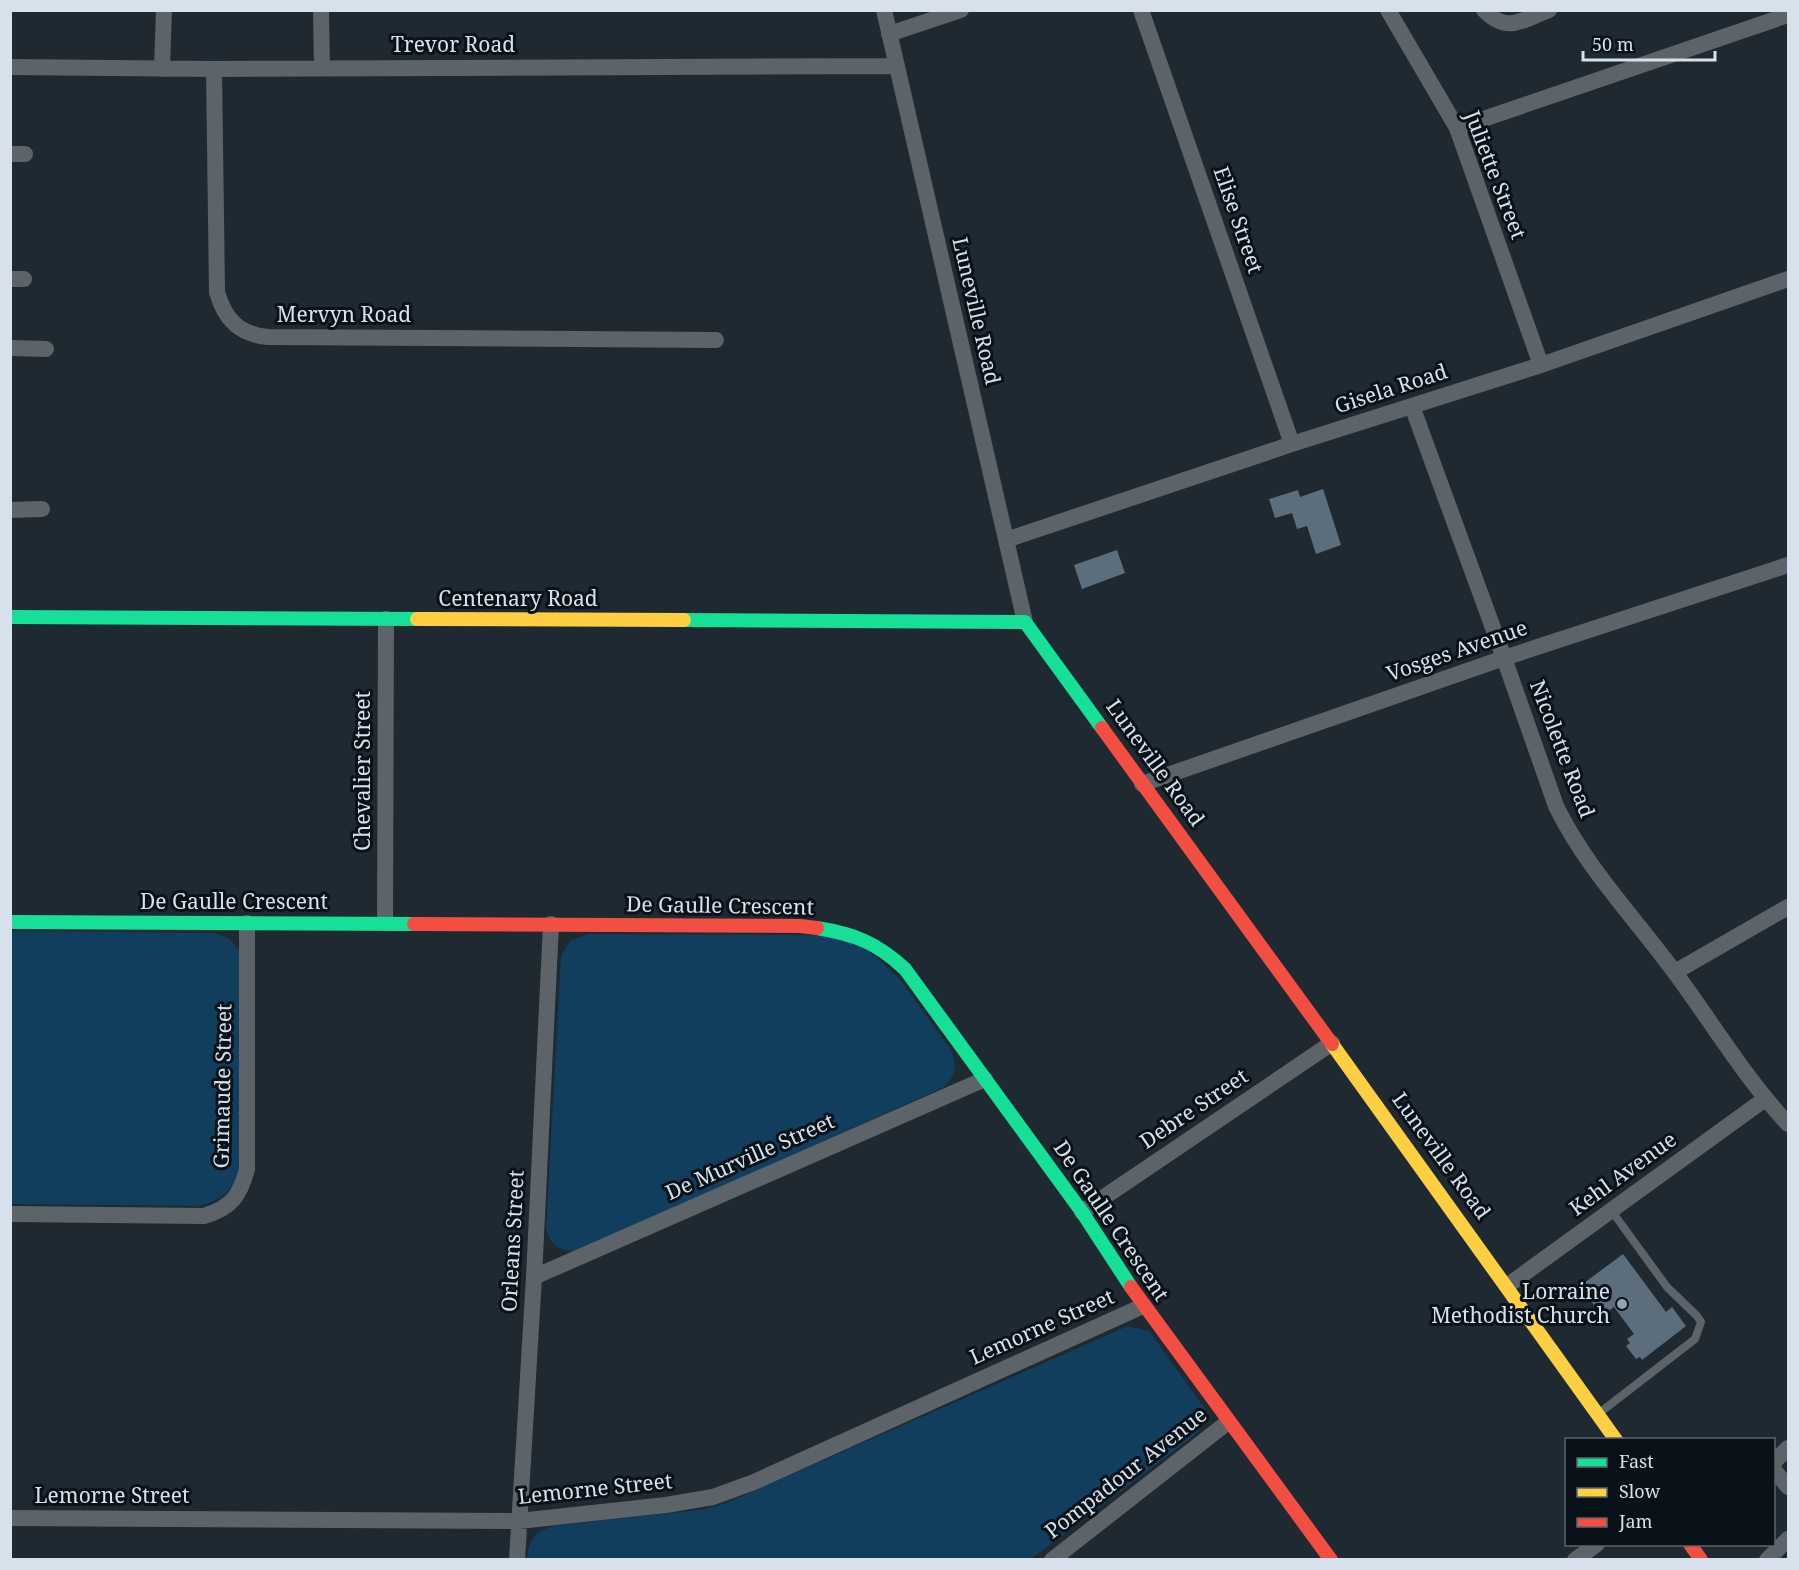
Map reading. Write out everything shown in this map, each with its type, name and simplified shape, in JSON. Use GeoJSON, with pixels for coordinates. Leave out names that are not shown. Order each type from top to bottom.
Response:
{"type":"FeatureCollection","features":[{"type":"Feature","properties":{"kind":"street"},"geometry":{"type":"LineString","coordinates":[[162,69],[164,10]]}},
{"type":"Feature","properties":{"kind":"street"},"geometry":{"type":"LineString","coordinates":[[321,10],[322,69]]}},
{"type":"Feature","properties":{"kind":"street","name":"Luneville Road"},"geometry":{"type":"LineString","coordinates":[[884,10],[895,66],[1025,621],[1332,1043],[1615,1438]]}},
{"type":"Feature","properties":{"kind":"street"},"geometry":{"type":"LineString","coordinates":[[889,34],[961,10]]}},
{"type":"Feature","properties":{"kind":"street","name":"Elise Street"},"geometry":{"type":"LineString","coordinates":[[1141,10],[1292,444]]}},
{"type":"Feature","properties":{"kind":"street","name":"Juliette Street"},"geometry":{"type":"LineString","coordinates":[[1388,10],[1457,128],[1541,365]]}},
{"type":"Feature","properties":{"kind":"street"},"geometry":{"type":"LineString","coordinates":[[1484,10],[1492,18],[1507,25],[1549,10]]}},
{"type":"Feature","properties":{"kind":"street"},"geometry":{"type":"LineString","coordinates":[[1457,128],[1788,15]]}},
{"type":"Feature","properties":{"kind":"street","name":"Trevor Road"},"geometry":{"type":"LineString","coordinates":[[10,68],[895,66]]}},
{"type":"Feature","properties":{"kind":"street","name":"Mervyn Road"},"geometry":{"type":"LineString","coordinates":[[214,69],[216,292],[221,306],[240,329],[254,336],[268,338],[716,340]]}},
{"type":"Feature","properties":{"kind":"street","name":"Gisela Road"},"geometry":{"type":"LineString","coordinates":[[1006,540],[1292,444],[1541,365],[1788,279]]}},
{"type":"Feature","properties":{"kind":"street"},"geometry":{"type":"LineString","coordinates":[[10,348],[46,350]]}},
{"type":"Feature","properties":{"kind":"street","name":"Nicolette Road"},"geometry":{"type":"LineString","coordinates":[[1412,406],[1556,806],[1566,826],[1583,853],[1675,972],[1765,1099],[1788,1124]]}},
{"type":"Feature","properties":{"kind":"street"},"geometry":{"type":"LineString","coordinates":[[10,510],[42,509]]}},
{"type":"Feature","properties":{"kind":"street","name":"Vosges Avenue"},"geometry":{"type":"LineString","coordinates":[[1142,784],[1504,658],[1788,565]]}},
{"type":"Feature","properties":{"kind":"street","name":"Centenary Road"},"geometry":{"type":"LineString","coordinates":[[10,617],[1025,621]]}},
{"type":"Feature","properties":{"kind":"street","name":"Chevalier Street"},"geometry":{"type":"LineString","coordinates":[[385,923],[386,619]]}},
{"type":"Feature","properties":{"kind":"street"},"geometry":{"type":"LineString","coordinates":[[1675,972],[1788,907]]}},
{"type":"Feature","properties":{"kind":"street","name":"De Gaulle Crescent"},"geometry":{"type":"LineString","coordinates":[[10,922],[801,926],[833,930],[860,937],[886,951],[905,969],[1082,1212],[1143,1306],[1331,1560]]}},
{"type":"Feature","properties":{"kind":"street","name":"Grimaude Street"},"geometry":{"type":"LineString","coordinates":[[10,1214],[204,1216],[221,1211],[232,1201],[242,1188],[247,1169],[247,923]]}},
{"type":"Feature","properties":{"kind":"street","name":"Orleans Street"},"geometry":{"type":"LineString","coordinates":[[517,1560],[534,1277],[551,924]]}},
{"type":"Feature","properties":{"kind":"street","name":"Debre Street"},"geometry":{"type":"LineString","coordinates":[[1082,1212],[1332,1043]]}},
{"type":"Feature","properties":{"kind":"street","name":"De Murville Street"},"geometry":{"type":"LineString","coordinates":[[534,1277],[985,1079]]}},
{"type":"Feature","properties":{"kind":"street","name":"Kehl Avenue"},"geometry":{"type":"LineString","coordinates":[[1507,1286],[1765,1099]]}},
{"type":"Feature","properties":{"kind":"street","name":"Lemorne Street"},"geometry":{"type":"LineString","coordinates":[[10,1518],[519,1521],[666,1505],[713,1497],[754,1482],[1143,1306]]}},
{"type":"Feature","properties":{"kind":"street","name":"Pompadour Avenue"},"geometry":{"type":"LineString","coordinates":[[1052,1560],[1228,1422]]}},
{"type":"Feature","properties":{"kind":"street"},"geometry":{"type":"LineString","coordinates":[[1775,1460],[1788,1448]]}},
{"type":"Feature","properties":{"kind":"street"},"geometry":{"type":"LineString","coordinates":[[1775,1472],[1788,1487]]}},
{"type":"Feature","properties":{"kind":"street"},"geometry":{"type":"LineString","coordinates":[[1767,1560],[1788,1539]]}},
{"type":"Feature","properties":{"kind":"street"},"geometry":{"type":"LineString","coordinates":[[1575,1560],[1596,1546]]}},
{"type":"Feature","properties":{"kind":"street"},"geometry":{"type":"LineString","coordinates":[[1691,1546],[1701,1560]]}},
{"type":"Feature","properties":{"kind":"lane"},"geometry":{"type":"LineString","coordinates":[[1598,1414],[1695,1339],[1701,1322],[1667,1287],[1611,1210]]}},
{"type":"Feature","properties":{"kind":"shaded area"},"geometry":{"type":"Polygon","coordinates":[[[11,931],[213,933],[227,938],[236,946],[241,955],[239,1166],[234,1182],[226,1194],[197,1206],[11,1204],[11,931]]]}},
{"type":"Feature","properties":{"kind":"shaded area"},"geometry":{"type":"Polygon","coordinates":[[[588,934],[821,935],[862,945],[898,977],[949,1047],[955,1064],[953,1074],[942,1088],[580,1250],[563,1250],[554,1244],[546,1230],[561,956],[570,941],[588,934]]]}},
{"type":"Feature","properties":{"kind":"shaded area"},"geometry":{"type":"Polygon","coordinates":[[[1128,1326],[1149,1331],[1206,1410],[1205,1421],[1195,1435],[1031,1559],[527,1560],[532,1540],[535,1535],[545,1529],[559,1525],[700,1510],[724,1504],[1128,1326]]]}},
{"type":"Feature","properties":{"kind":"building"},"geometry":{"type":"Polygon","coordinates":[[[1323,489],[1341,545],[1316,554],[1307,526],[1297,529],[1292,513],[1275,518],[1269,499],[1298,490],[1300,497],[1323,489]]]}},
{"type":"Feature","properties":{"kind":"building"},"geometry":{"type":"Polygon","coordinates":[[[1117,550],[1125,573],[1082,589],[1074,565],[1117,550]]]}},
{"type":"Feature","properties":{"kind":"building","name":"Lorraine Methodist Church"},"geometry":{"type":"Polygon","coordinates":[[[1623,1254],[1666,1312],[1672,1307],[1686,1326],[1642,1360],[1640,1357],[1636,1359],[1626,1346],[1630,1343],[1627,1339],[1634,1334],[1614,1307],[1602,1316],[1580,1286],[1623,1254]]]}},
{"type":"Feature","properties":{"kind":"traffic: fast"},"geometry":{"type":"LineString","coordinates":[[10,617],[417,619]]}},
{"type":"Feature","properties":{"kind":"traffic: fast"},"geometry":{"type":"LineString","coordinates":[[684,620],[1025,622],[1102,728]]}},
{"type":"Feature","properties":{"kind":"traffic: fast"},"geometry":{"type":"LineString","coordinates":[[10,922],[414,924]]}},
{"type":"Feature","properties":{"kind":"traffic: fast"},"geometry":{"type":"LineString","coordinates":[[817,928],[843,933],[865,941],[885,952],[905,969],[1082,1212],[1131,1287]]}},
{"type":"Feature","properties":{"kind":"traffic: slow"},"geometry":{"type":"LineString","coordinates":[[417,619],[684,620]]}},
{"type":"Feature","properties":{"kind":"traffic: slow"},"geometry":{"type":"LineString","coordinates":[[1332,1044],[1615,1438]]}},
{"type":"Feature","properties":{"kind":"traffic: jam"},"geometry":{"type":"LineString","coordinates":[[1102,728],[1332,1044]]}},
{"type":"Feature","properties":{"kind":"traffic: jam"},"geometry":{"type":"LineString","coordinates":[[414,924],[800,926],[817,928]]}},
{"type":"Feature","properties":{"kind":"traffic: jam"},"geometry":{"type":"LineString","coordinates":[[1131,1287],[1331,1560]]}},
{"type":"Feature","properties":{"kind":"traffic: jam"},"geometry":{"type":"LineString","coordinates":[[1691,1546],[1701,1560]]}},
{"type":"Feature","properties":{"kind":"place","name":"Lorraine Methodist Church"},"geometry":{"type":"Point","coordinates":[1622,1304]}}]}
